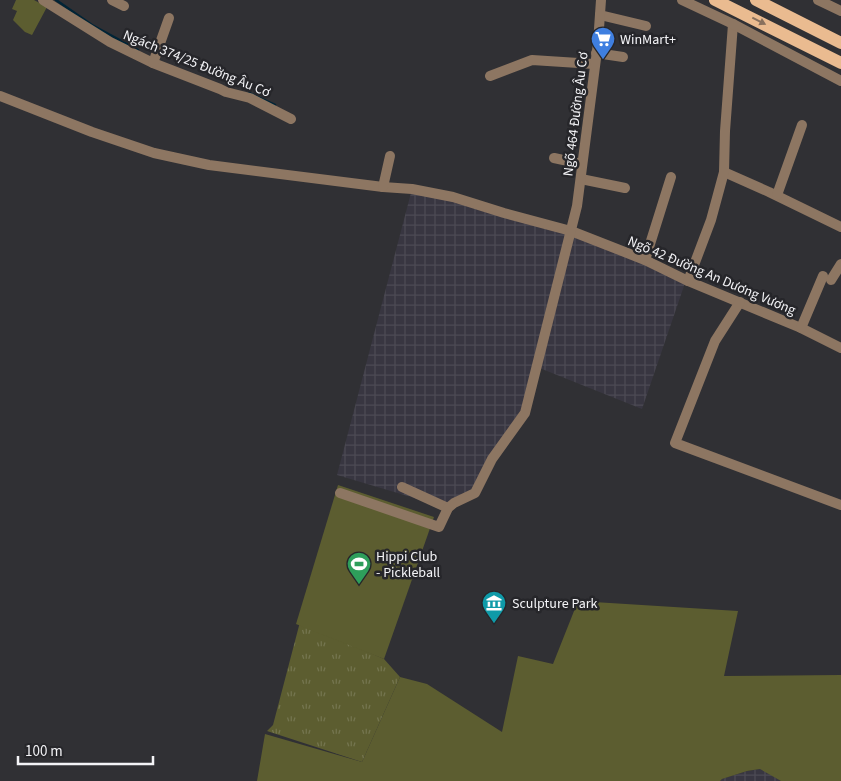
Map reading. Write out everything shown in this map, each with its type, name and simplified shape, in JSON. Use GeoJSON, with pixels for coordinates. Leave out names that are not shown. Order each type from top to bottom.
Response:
{"type":"FeatureCollection","features":[{"type":"Feature","properties":{"kind":"main road"},"geometry":{"type":"LineString","coordinates":[[715,0],[841,64]]}},
{"type":"Feature","properties":{"kind":"main road"},"geometry":{"type":"LineString","coordinates":[[756,0],[841,43]]}},
{"type":"Feature","properties":{"kind":"street","name":"Ngách 374/25 Đường Âu Cơ"},"geometry":{"type":"LineString","coordinates":[[44,0],[110,42],[153,63],[226,92],[250,98],[291,119]]}},
{"type":"Feature","properties":{"kind":"street"},"geometry":{"type":"LineString","coordinates":[[112,0],[124,6]]}},
{"type":"Feature","properties":{"kind":"street","name":"Ngõ 464 Đường Âu Cơ"},"geometry":{"type":"LineString","coordinates":[[448,508],[475,493],[492,459],[525,413],[578,206],[601,0]]}},
{"type":"Feature","properties":{"kind":"street"},"geometry":{"type":"LineString","coordinates":[[682,0],[733,24],[841,81]]}},
{"type":"Feature","properties":{"kind":"street"},"geometry":{"type":"LineString","coordinates":[[818,0],[841,11]]}},
{"type":"Feature","properties":{"kind":"street"},"geometry":{"type":"LineString","coordinates":[[600,14],[646,26]]}},
{"type":"Feature","properties":{"kind":"street"},"geometry":{"type":"LineString","coordinates":[[153,63],[169,18]]}},
{"type":"Feature","properties":{"kind":"street"},"geometry":{"type":"LineString","coordinates":[[688,281],[711,220],[724,172],[733,24]]}},
{"type":"Feature","properties":{"kind":"street"},"geometry":{"type":"LineString","coordinates":[[490,76],[532,60],[624,56]]}},
{"type":"Feature","properties":{"kind":"street","name":"Ngõ 42 Đường An Dương Vương"},"geometry":{"type":"LineString","coordinates":[[0,96],[92,132],[154,153],[209,165],[412,189],[453,197],[504,214],[571,231],[645,260],[688,281],[801,328],[841,348]]}},
{"type":"Feature","properties":{"kind":"street"},"geometry":{"type":"LineString","coordinates":[[777,195],[802,125]]}},
{"type":"Feature","properties":{"kind":"street"},"geometry":{"type":"LineString","coordinates":[[383,187],[390,156]]}},
{"type":"Feature","properties":{"kind":"street"},"geometry":{"type":"LineString","coordinates":[[554,158],[582,164]]}},
{"type":"Feature","properties":{"kind":"street"},"geometry":{"type":"LineString","coordinates":[[724,172],[777,195],[841,227]]}},
{"type":"Feature","properties":{"kind":"street"},"geometry":{"type":"LineString","coordinates":[[645,260],[671,177]]}},
{"type":"Feature","properties":{"kind":"street"},"geometry":{"type":"LineString","coordinates":[[580,178],[625,188]]}},
{"type":"Feature","properties":{"kind":"street"},"geometry":{"type":"LineString","coordinates":[[801,328],[827,278],[841,264]]}},
{"type":"Feature","properties":{"kind":"street"},"geometry":{"type":"LineString","coordinates":[[740,302],[715,341],[675,443],[841,505]]}},
{"type":"Feature","properties":{"kind":"street"},"geometry":{"type":"LineString","coordinates":[[340,493],[440,527],[448,508],[402,488]]}},
{"type":"Feature","properties":{"kind":"shaded area"},"geometry":{"type":"Polygon","coordinates":[[[412,189],[571,231],[686,280],[642,409],[537,367],[525,413],[475,493],[448,508],[337,475],[412,189]]]}},
{"type":"Feature","properties":{"kind":"shaded area"},"geometry":{"type":"Polygon","coordinates":[[[761,769],[781,781],[720,781],[747,771],[761,769]]]}},
{"type":"Feature","properties":{"kind":"green space"},"geometry":{"type":"Polygon","coordinates":[[[16,0],[34,0],[47,7],[32,35],[25,32],[13,20],[17,11],[12,9],[16,0]]]}},
{"type":"Feature","properties":{"kind":"green space","name":"Hippi Club - Pickleball"},"geometry":{"type":"Polygon","coordinates":[[[338,485],[434,517],[384,659],[296,624],[338,485]]]}},
{"type":"Feature","properties":{"kind":"green space"},"geometry":{"type":"Polygon","coordinates":[[[578,601],[738,611],[724,676],[841,675],[841,781],[781,781],[760,769],[747,771],[720,781],[257,781],[265,734],[362,762],[400,677],[427,684],[502,732],[518,656],[553,664],[578,601]]]}},
{"type":"Feature","properties":{"kind":"green space"},"geometry":{"type":"Polygon","coordinates":[[[300,622],[384,659],[400,677],[362,762],[267,731],[273,725],[300,622]]]}},
{"type":"Feature","properties":{"kind":"waterway"},"geometry":{"type":"LineString","coordinates":[[56,0],[92,25],[138,50]]}},
{"type":"Feature","properties":{"kind":"waterway"},"geometry":{"type":"LineString","coordinates":[[249,93],[275,105]]}},
{"type":"Feature","properties":{"kind":"place","name":"WinMart+"},"geometry":{"type":"Point","coordinates":[603,60]}},
{"type":"Feature","properties":{"kind":"place","name":"Hippi Club - Pickleball"},"geometry":{"type":"Point","coordinates":[359,585]}},
{"type":"Feature","properties":{"kind":"place","name":"Sculpture Park"},"geometry":{"type":"Point","coordinates":[494,624]}}]}
